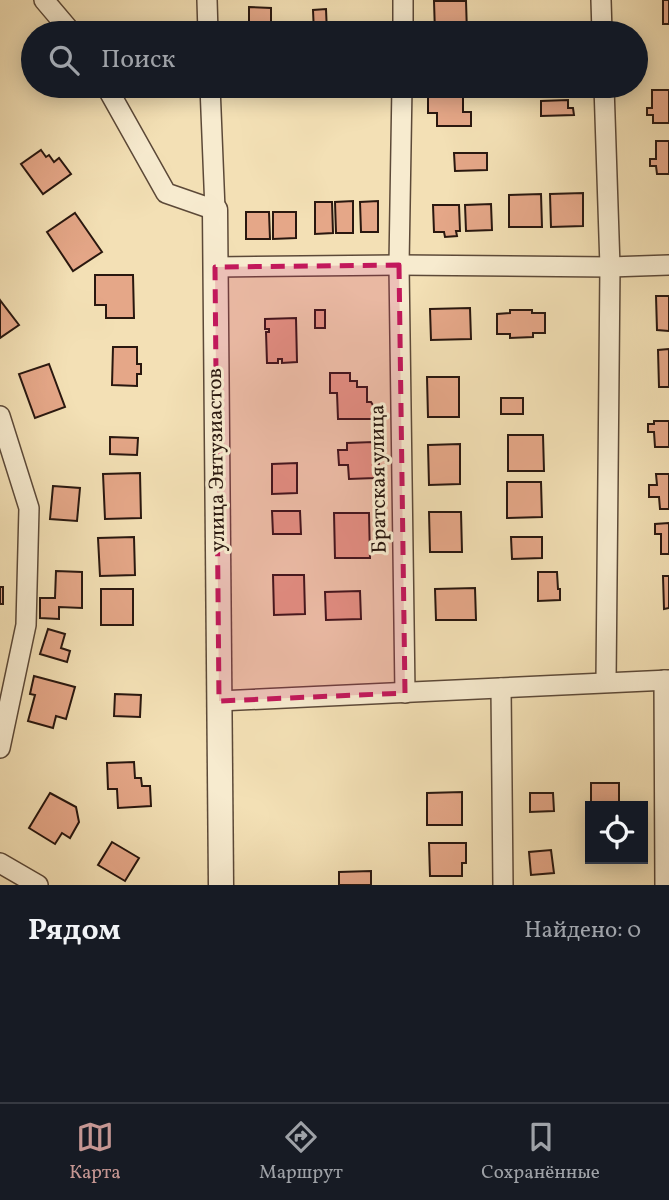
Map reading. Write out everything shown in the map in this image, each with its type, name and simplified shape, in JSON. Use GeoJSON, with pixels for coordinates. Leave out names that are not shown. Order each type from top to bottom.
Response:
{"type":"FeatureCollection","features":[{"type":"Feature","properties":{"kind":"street"},"geometry":{"type":"LineString","coordinates":[[44,0],[62,21]]}},
{"type":"Feature","properties":{"kind":"street"},"geometry":{"type":"LineString","coordinates":[[207,0],[208,21]]}},
{"type":"Feature","properties":{"kind":"street"},"geometry":{"type":"LineString","coordinates":[[403,0],[403,21]]}},
{"type":"Feature","properties":{"kind":"street"},"geometry":{"type":"LineString","coordinates":[[601,0],[602,21]]}},
{"type":"Feature","properties":{"kind":"street"},"geometry":{"type":"LineString","coordinates":[[113,98],[166,193],[215,210],[210,98]]}},
{"type":"Feature","properties":{"kind":"street","name":"Братская улица"},"geometry":{"type":"LineString","coordinates":[[402,98],[399,265],[405,693]]}},
{"type":"Feature","properties":{"kind":"street"},"geometry":{"type":"LineString","coordinates":[[604,98],[610,267],[606,682]]}},
{"type":"Feature","properties":{"kind":"street","name":"улица Энтузиастов"},"geometry":{"type":"LineString","coordinates":[[215,210],[221,885]]}},
{"type":"Feature","properties":{"kind":"street"},"geometry":{"type":"LineString","coordinates":[[215,267],[669,265]]}},
{"type":"Feature","properties":{"kind":"street"},"geometry":{"type":"LineString","coordinates":[[0,416],[29,508],[26,625],[0,748]]}},
{"type":"Feature","properties":{"kind":"street"},"geometry":{"type":"LineString","coordinates":[[219,701],[667,680],[665,885]]}},
{"type":"Feature","properties":{"kind":"street"},"geometry":{"type":"LineString","coordinates":[[501,688],[503,885]]}},
{"type":"Feature","properties":{"kind":"street"},"geometry":{"type":"LineString","coordinates":[[0,863],[38,885]]}},
{"type":"Feature","properties":{"kind":"highlighted area"},"geometry":{"type":"Polygon","coordinates":[[[399,265],[405,693],[219,701],[215,267],[399,265]]]}},
{"type":"Feature","properties":{"kind":"building"},"geometry":{"type":"Polygon","coordinates":[[[663,0],[669,0],[669,24],[663,24],[663,0]]]}},
{"type":"Feature","properties":{"kind":"building"},"geometry":{"type":"Polygon","coordinates":[[[434,1],[466,1],[467,21],[435,21],[434,1]]]}},
{"type":"Feature","properties":{"kind":"building"},"geometry":{"type":"Polygon","coordinates":[[[249,7],[271,8],[271,21],[249,21],[249,7]]]}},
{"type":"Feature","properties":{"kind":"building"},"geometry":{"type":"Polygon","coordinates":[[[326,9],[326,21],[313,21],[313,10],[326,9]]]}},
{"type":"Feature","properties":{"kind":"building"},"geometry":{"type":"Polygon","coordinates":[[[652,90],[669,90],[669,123],[653,123],[653,115],[647,115],[647,108],[652,108],[652,90]]]}},
{"type":"Feature","properties":{"kind":"building"},"geometry":{"type":"Polygon","coordinates":[[[428,98],[463,98],[463,112],[471,112],[471,126],[437,126],[437,113],[428,113],[428,98]]]}},
{"type":"Feature","properties":{"kind":"building"},"geometry":{"type":"Polygon","coordinates":[[[568,100],[568,108],[573,108],[574,115],[541,116],[541,101],[568,100]]]}},
{"type":"Feature","properties":{"kind":"building"},"geometry":{"type":"Polygon","coordinates":[[[656,141],[669,141],[669,174],[657,174],[656,166],[650,166],[650,159],[656,159],[656,141]]]}},
{"type":"Feature","properties":{"kind":"building"},"geometry":{"type":"Polygon","coordinates":[[[41,150],[54,162],[59,158],[71,174],[43,194],[21,164],[41,150]]]}},
{"type":"Feature","properties":{"kind":"building"},"geometry":{"type":"Polygon","coordinates":[[[454,153],[487,153],[487,170],[455,171],[454,153]]]}},
{"type":"Feature","properties":{"kind":"building"},"geometry":{"type":"Polygon","coordinates":[[[583,193],[583,226],[551,227],[550,194],[583,193]]]}},
{"type":"Feature","properties":{"kind":"building"},"geometry":{"type":"Polygon","coordinates":[[[541,194],[542,227],[509,227],[509,195],[541,194]]]}},
{"type":"Feature","properties":{"kind":"building"},"geometry":{"type":"Polygon","coordinates":[[[353,201],[353,233],[336,233],[335,202],[353,201]]]}},
{"type":"Feature","properties":{"kind":"building"},"geometry":{"type":"Polygon","coordinates":[[[378,201],[378,232],[361,232],[360,202],[378,201]]]}},
{"type":"Feature","properties":{"kind":"building"},"geometry":{"type":"Polygon","coordinates":[[[315,202],[332,202],[333,233],[315,234],[315,202]]]}},
{"type":"Feature","properties":{"kind":"building"},"geometry":{"type":"Polygon","coordinates":[[[491,204],[492,230],[466,231],[465,205],[491,204]]]}},
{"type":"Feature","properties":{"kind":"building"},"geometry":{"type":"Polygon","coordinates":[[[433,205],[459,205],[460,231],[456,231],[457,236],[445,237],[444,232],[434,232],[433,205]]]}},
{"type":"Feature","properties":{"kind":"building"},"geometry":{"type":"Polygon","coordinates":[[[246,212],[269,212],[270,239],[246,239],[246,212]]]}},
{"type":"Feature","properties":{"kind":"building"},"geometry":{"type":"Polygon","coordinates":[[[273,212],[296,212],[296,238],[273,239],[273,212]]]}},
{"type":"Feature","properties":{"kind":"building"},"geometry":{"type":"Polygon","coordinates":[[[75,213],[102,252],[73,271],[47,232],[75,213]]]}},
{"type":"Feature","properties":{"kind":"building"},"geometry":{"type":"Polygon","coordinates":[[[95,275],[133,275],[134,318],[106,318],[106,305],[95,305],[95,275]]]}},
{"type":"Feature","properties":{"kind":"building"},"geometry":{"type":"Polygon","coordinates":[[[656,296],[669,296],[669,331],[657,330],[656,296]]]}},
{"type":"Feature","properties":{"kind":"building"},"geometry":{"type":"Polygon","coordinates":[[[0,300],[19,325],[0,338],[0,300]]]}},
{"type":"Feature","properties":{"kind":"building"},"geometry":{"type":"Polygon","coordinates":[[[470,308],[471,339],[431,340],[430,309],[470,308]]]}},
{"type":"Feature","properties":{"kind":"building"},"geometry":{"type":"Polygon","coordinates":[[[315,310],[325,310],[325,328],[315,328],[315,310]]]}},
{"type":"Feature","properties":{"kind":"building"},"geometry":{"type":"Polygon","coordinates":[[[510,310],[545,313],[545,333],[533,333],[533,337],[510,338],[510,334],[497,334],[497,314],[510,313],[510,310]]]}},
{"type":"Feature","properties":{"kind":"building"},"geometry":{"type":"Polygon","coordinates":[[[296,318],[297,362],[282,363],[282,359],[278,359],[278,363],[267,363],[266,332],[269,332],[269,329],[265,329],[265,319],[296,318]]]}},
{"type":"Feature","properties":{"kind":"building"},"geometry":{"type":"Polygon","coordinates":[[[113,347],[137,347],[137,364],[141,364],[141,374],[137,374],[137,386],[112,385],[113,347]]]}},
{"type":"Feature","properties":{"kind":"building"},"geometry":{"type":"Polygon","coordinates":[[[669,349],[669,387],[659,387],[658,350],[669,349]]]}},
{"type":"Feature","properties":{"kind":"building"},"geometry":{"type":"Polygon","coordinates":[[[49,364],[65,407],[35,418],[19,374],[49,364]]]}},
{"type":"Feature","properties":{"kind":"building"},"geometry":{"type":"Polygon","coordinates":[[[330,373],[350,373],[350,381],[357,381],[357,387],[367,387],[367,402],[371,402],[374,407],[372,419],[338,419],[337,393],[330,393],[330,373]]]}},
{"type":"Feature","properties":{"kind":"building"},"geometry":{"type":"Polygon","coordinates":[[[427,377],[459,377],[459,417],[428,417],[427,377]]]}},
{"type":"Feature","properties":{"kind":"building"},"geometry":{"type":"Polygon","coordinates":[[[501,398],[523,398],[523,414],[501,414],[501,398]]]}},
{"type":"Feature","properties":{"kind":"building"},"geometry":{"type":"Polygon","coordinates":[[[654,421],[669,421],[669,447],[655,447],[654,432],[648,432],[648,424],[654,424],[654,421]]]}},
{"type":"Feature","properties":{"kind":"building"},"geometry":{"type":"Polygon","coordinates":[[[508,435],[543,435],[544,471],[508,471],[508,435]]]}},
{"type":"Feature","properties":{"kind":"building"},"geometry":{"type":"Polygon","coordinates":[[[110,437],[138,438],[137,455],[110,454],[110,437]]]}},
{"type":"Feature","properties":{"kind":"building"},"geometry":{"type":"Polygon","coordinates":[[[373,442],[374,455],[379,456],[379,464],[374,465],[375,478],[349,479],[348,465],[339,465],[338,450],[347,450],[347,443],[373,442]]]}},
{"type":"Feature","properties":{"kind":"building"},"geometry":{"type":"Polygon","coordinates":[[[460,444],[460,484],[429,485],[428,445],[460,444]]]}},
{"type":"Feature","properties":{"kind":"building"},"geometry":{"type":"Polygon","coordinates":[[[297,463],[297,493],[272,494],[272,464],[297,463]]]}},
{"type":"Feature","properties":{"kind":"building"},"geometry":{"type":"Polygon","coordinates":[[[140,473],[141,518],[105,519],[103,474],[140,473]]]}},
{"type":"Feature","properties":{"kind":"building"},"geometry":{"type":"Polygon","coordinates":[[[656,474],[669,474],[669,509],[660,509],[659,497],[649,497],[649,485],[657,485],[656,474]]]}},
{"type":"Feature","properties":{"kind":"building"},"geometry":{"type":"Polygon","coordinates":[[[507,482],[541,482],[542,517],[507,518],[507,482]]]}},
{"type":"Feature","properties":{"kind":"building"},"geometry":{"type":"Polygon","coordinates":[[[53,486],[80,488],[77,521],[50,519],[53,486]]]}},
{"type":"Feature","properties":{"kind":"building"},"geometry":{"type":"Polygon","coordinates":[[[272,511],[300,511],[301,534],[273,534],[272,511]]]}},
{"type":"Feature","properties":{"kind":"building"},"geometry":{"type":"Polygon","coordinates":[[[429,512],[461,512],[462,552],[430,552],[429,512]]]}},
{"type":"Feature","properties":{"kind":"building"},"geometry":{"type":"Polygon","coordinates":[[[334,513],[369,513],[370,558],[335,558],[334,513]]]}},
{"type":"Feature","properties":{"kind":"building"},"geometry":{"type":"Polygon","coordinates":[[[669,523],[669,554],[661,554],[661,534],[655,534],[655,524],[669,523]]]}},
{"type":"Feature","properties":{"kind":"building"},"geometry":{"type":"Polygon","coordinates":[[[134,537],[135,575],[100,576],[98,538],[134,537]]]}},
{"type":"Feature","properties":{"kind":"building"},"geometry":{"type":"Polygon","coordinates":[[[511,537],[542,537],[542,558],[512,559],[511,537]]]}},
{"type":"Feature","properties":{"kind":"building"},"geometry":{"type":"Polygon","coordinates":[[[56,571],[82,572],[82,608],[59,607],[59,619],[40,618],[40,598],[55,598],[56,571]]]}},
{"type":"Feature","properties":{"kind":"building"},"geometry":{"type":"Polygon","coordinates":[[[538,572],[557,572],[560,600],[538,601],[538,572]]]}},
{"type":"Feature","properties":{"kind":"building"},"geometry":{"type":"Polygon","coordinates":[[[273,575],[304,575],[305,614],[274,615],[273,575]]]}},
{"type":"Feature","properties":{"kind":"building"},"geometry":{"type":"Polygon","coordinates":[[[663,576],[669,576],[669,608],[664,609],[663,576]]]}},
{"type":"Feature","properties":{"kind":"building"},"geometry":{"type":"Polygon","coordinates":[[[0,587],[3,587],[3,604],[0,604],[0,587]]]}},
{"type":"Feature","properties":{"kind":"building"},"geometry":{"type":"Polygon","coordinates":[[[475,588],[476,620],[436,620],[435,589],[475,588]]]}},
{"type":"Feature","properties":{"kind":"building"},"geometry":{"type":"Polygon","coordinates":[[[101,589],[133,589],[133,625],[101,625],[101,589]]]}},
{"type":"Feature","properties":{"kind":"building"},"geometry":{"type":"Polygon","coordinates":[[[360,591],[361,619],[326,620],[325,592],[360,591]]]}},
{"type":"Feature","properties":{"kind":"building"},"geometry":{"type":"Polygon","coordinates":[[[48,629],[65,634],[61,648],[70,651],[67,662],[40,654],[48,629]]]}},
{"type":"Feature","properties":{"kind":"building"},"geometry":{"type":"Polygon","coordinates":[[[34,676],[75,687],[66,719],[56,716],[53,728],[28,721],[35,695],[30,694],[34,676]]]}},
{"type":"Feature","properties":{"kind":"building"},"geometry":{"type":"Polygon","coordinates":[[[115,694],[141,695],[140,717],[114,716],[115,694]]]}},
{"type":"Feature","properties":{"kind":"building"},"geometry":{"type":"Polygon","coordinates":[[[134,762],[135,778],[141,778],[142,786],[150,786],[151,806],[118,808],[117,789],[108,789],[107,763],[134,762]]]}},
{"type":"Feature","properties":{"kind":"building"},"geometry":{"type":"Polygon","coordinates":[[[591,783],[619,783],[619,801],[591,801],[591,783]]]}},
{"type":"Feature","properties":{"kind":"building"},"geometry":{"type":"Polygon","coordinates":[[[462,792],[462,825],[427,825],[427,793],[462,792]]]}},
{"type":"Feature","properties":{"kind":"building"},"geometry":{"type":"Polygon","coordinates":[[[50,793],[76,807],[79,822],[70,838],[62,833],[55,844],[29,828],[50,793]]]}},
{"type":"Feature","properties":{"kind":"building"},"geometry":{"type":"Polygon","coordinates":[[[530,793],[553,793],[554,811],[530,812],[530,793]]]}},
{"type":"Feature","properties":{"kind":"building"},"geometry":{"type":"Polygon","coordinates":[[[112,842],[139,858],[125,881],[98,865],[112,842]]]}},
{"type":"Feature","properties":{"kind":"building"},"geometry":{"type":"Polygon","coordinates":[[[429,843],[466,843],[466,863],[462,863],[462,876],[430,876],[429,843]]]}},
{"type":"Feature","properties":{"kind":"building"},"geometry":{"type":"Polygon","coordinates":[[[551,850],[554,873],[531,875],[529,852],[551,850]]]}},
{"type":"Feature","properties":{"kind":"building"},"geometry":{"type":"Polygon","coordinates":[[[371,871],[371,885],[339,885],[339,872],[371,871]]]}}]}
